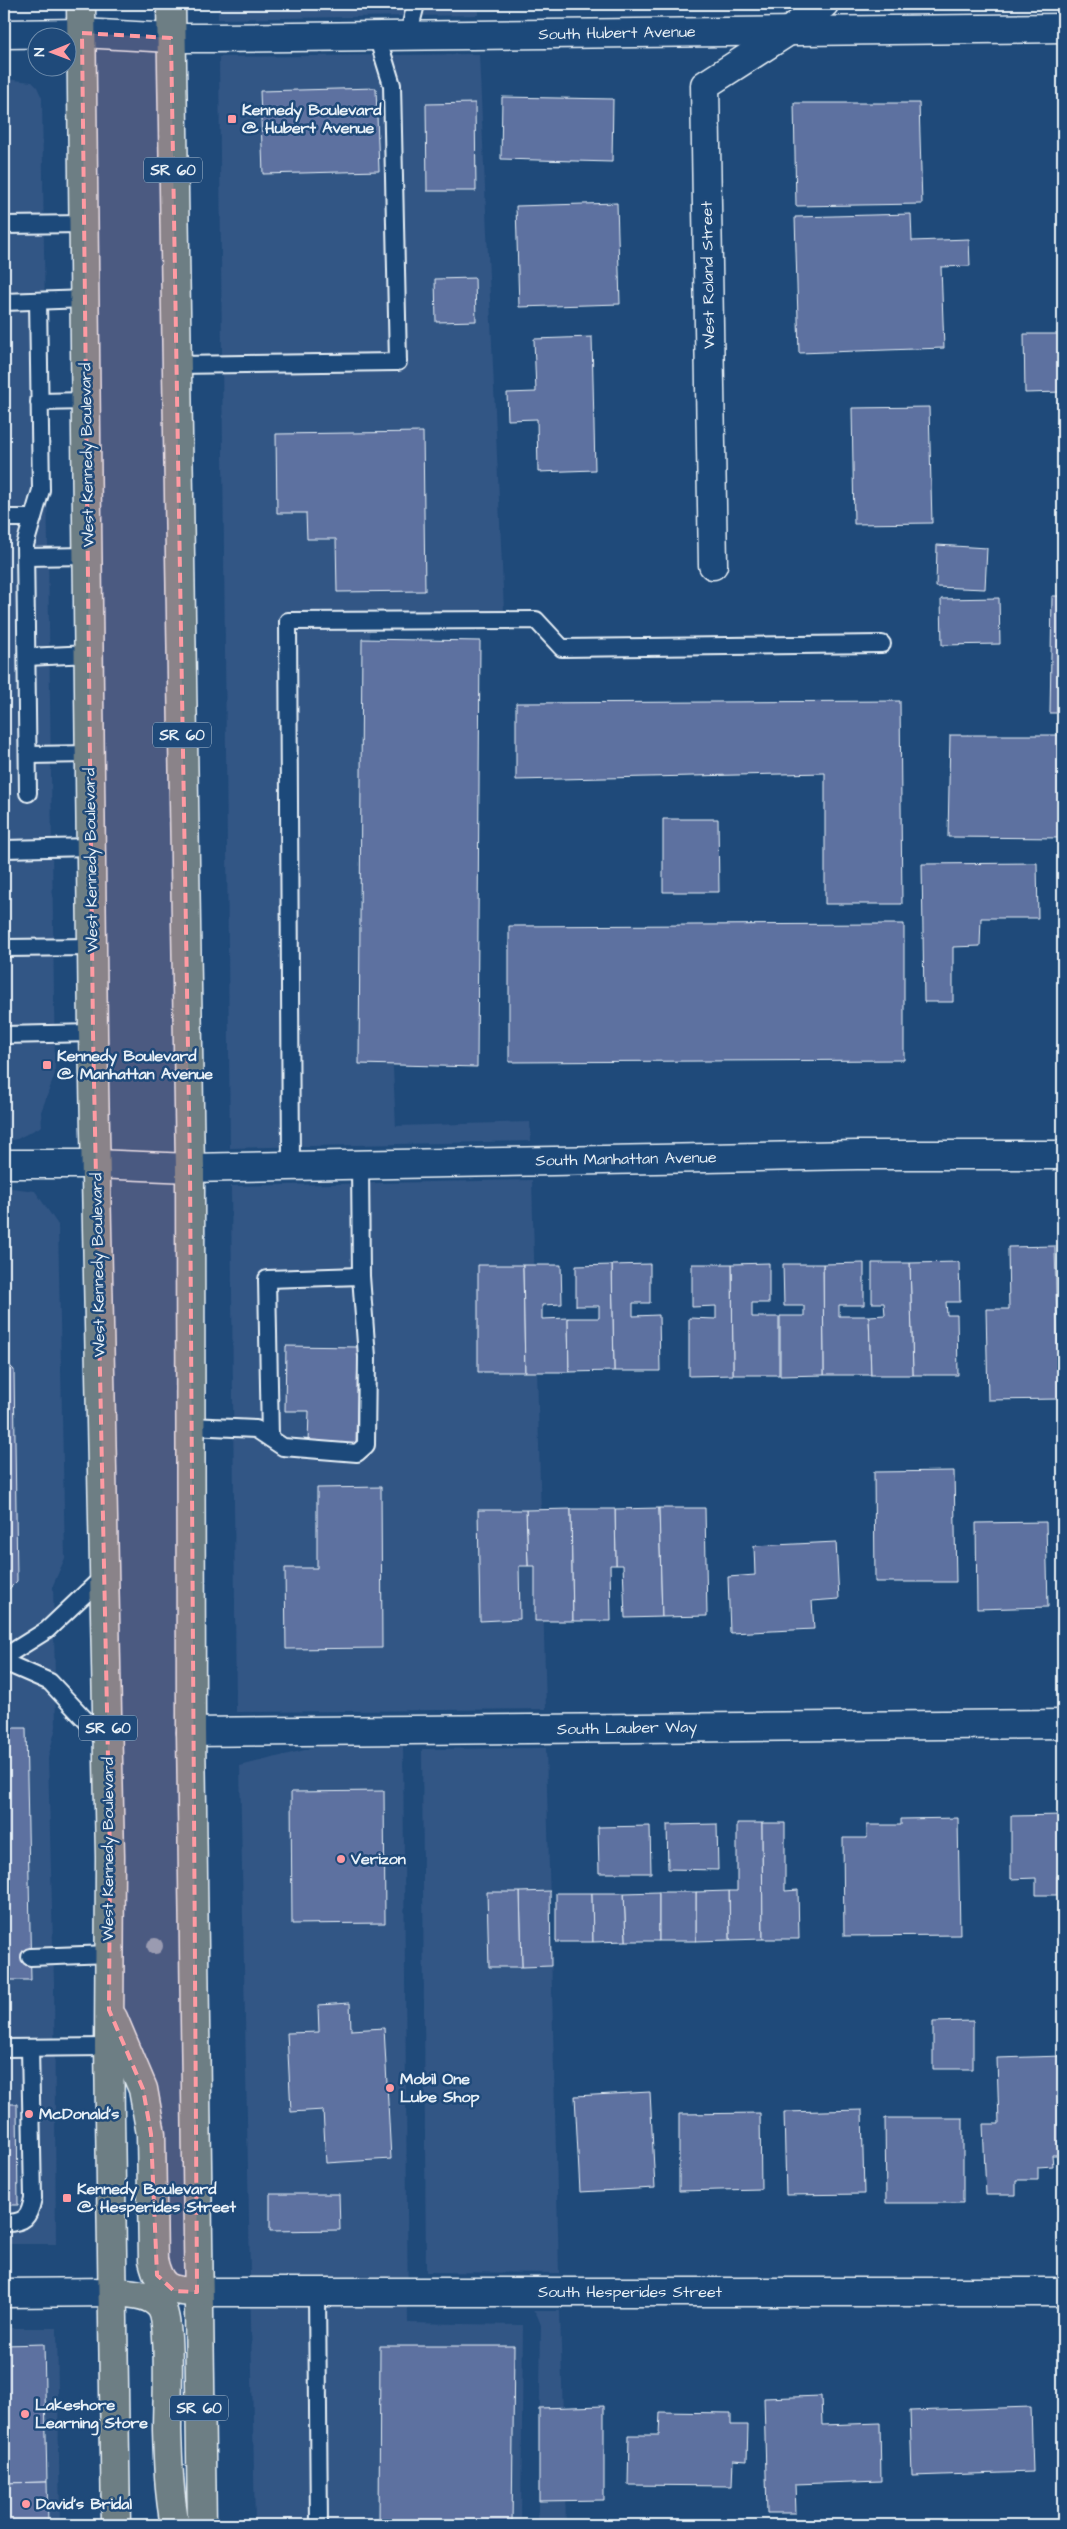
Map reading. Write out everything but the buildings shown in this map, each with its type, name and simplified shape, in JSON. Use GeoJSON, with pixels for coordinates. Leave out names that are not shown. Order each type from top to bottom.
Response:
{"type":"FeatureCollection","features":[{"type":"Feature","properties":{"kind":"main road","name":"West Kennedy Boulevard"},"geometry":{"type":"LineString","coordinates":[[81,4],[95,1164],[110,1857],[109,2047],[116,2525]]}},
{"type":"Feature","properties":{"kind":"main road","name":"SR 60"},"geometry":{"type":"LineString","coordinates":[[171,4],[190,1168],[191,1732],[197,2292],[202,2525]]}},
{"type":"Feature","properties":{"kind":"main road"},"geometry":{"type":"LineString","coordinates":[[109,2010],[143,2089],[151,2134],[154,2260],[157,2275],[163,2285],[174,2291],[197,2292]]}},
{"type":"Feature","properties":{"kind":"main road"},"geometry":{"type":"LineString","coordinates":[[113,2292],[132,2293],[149,2298],[162,2308],[166,2327],[167,2432],[171,2502],[175,2525]]}},
{"type":"Feature","properties":{"kind":"street"},"geometry":{"type":"LineString","coordinates":[[789,31],[824,4]]}},
{"type":"Feature","properties":{"kind":"street","name":"South Hubert Avenue"},"geometry":{"type":"LineString","coordinates":[[4,34],[82,32],[171,38],[1063,28]]}},
{"type":"Feature","properties":{"kind":"street","name":"West Roland Street"},"geometry":{"type":"LineString","coordinates":[[713,565],[705,85],[789,31]]}},
{"type":"Feature","properties":{"kind":"street","name":"South Manhattan Avenue"},"geometry":{"type":"LineString","coordinates":[[4,1164],[95,1164],[190,1168],[858,1155],[1063,1155]]}},
{"type":"Feature","properties":{"kind":"street","name":"South Lauber Way"},"geometry":{"type":"LineString","coordinates":[[191,1732],[1063,1724]]}},
{"type":"Feature","properties":{"kind":"street"},"geometry":{"type":"LineString","coordinates":[[4,2293],[113,2292]]}},
{"type":"Feature","properties":{"kind":"street","name":"South Hesperides Street"},"geometry":{"type":"LineString","coordinates":[[197,2292],[1063,2292]]}},
{"type":"Feature","properties":{"kind":"lane"},"geometry":{"type":"LineString","coordinates":[[408,36],[416,4]]}},
{"type":"Feature","properties":{"kind":"lane"},"geometry":{"type":"LineString","coordinates":[[176,365],[398,362],[392,85],[377,36]]}},
{"type":"Feature","properties":{"kind":"lane"},"geometry":{"type":"LineString","coordinates":[[4,225],[84,224]]}},
{"type":"Feature","properties":{"kind":"lane"},"geometry":{"type":"LineString","coordinates":[[4,302],[85,299]]}},
{"type":"Feature","properties":{"kind":"lane"},"geometry":{"type":"LineString","coordinates":[[28,793],[25,545],[41,490],[38,301]]}},
{"type":"Feature","properties":{"kind":"lane"},"geometry":{"type":"LineString","coordinates":[[39,402],[86,401]]}},
{"type":"Feature","properties":{"kind":"lane"},"geometry":{"type":"LineString","coordinates":[[4,518],[33,518]]}},
{"type":"Feature","properties":{"kind":"lane"},"geometry":{"type":"LineString","coordinates":[[26,557],[88,556]]}},
{"type":"Feature","properties":{"kind":"lane"},"geometry":{"type":"LineString","coordinates":[[291,1166],[288,621],[536,620],[562,648],[882,644]]}},
{"type":"Feature","properties":{"kind":"lane"},"geometry":{"type":"LineString","coordinates":[[27,656],[89,654]]}},
{"type":"Feature","properties":{"kind":"lane"},"geometry":{"type":"LineString","coordinates":[[28,755],[90,754]]}},
{"type":"Feature","properties":{"kind":"lane"},"geometry":{"type":"LineString","coordinates":[[4,849],[91,847]]}},
{"type":"Feature","properties":{"kind":"lane"},"geometry":{"type":"LineString","coordinates":[[4,948],[92,947]]}},
{"type":"Feature","properties":{"kind":"lane"},"geometry":{"type":"LineString","coordinates":[[4,1035],[93,1033]]}},
{"type":"Feature","properties":{"kind":"lane"},"geometry":{"type":"LineString","coordinates":[[190,1426],[256,1429],[283,1447],[357,1453],[366,1445],[367,1358],[361,1276],[360,1164]]}},
{"type":"Feature","properties":{"kind":"lane"},"geometry":{"type":"LineString","coordinates":[[270,1438],[267,1279],[361,1276]]}},
{"type":"Feature","properties":{"kind":"lane"},"geometry":{"type":"LineString","coordinates":[[4,1657],[48,1630],[105,1575]]}},
{"type":"Feature","properties":{"kind":"lane"},"geometry":{"type":"LineString","coordinates":[[4,1662],[50,1682],[108,1745]]}},
{"type":"Feature","properties":{"kind":"lane"},"geometry":{"type":"LineString","coordinates":[[30,1957],[109,1954]]}},
{"type":"Feature","properties":{"kind":"lane"},"geometry":{"type":"LineString","coordinates":[[4,2048],[109,2047]]}},
{"type":"Feature","properties":{"kind":"lane"},"geometry":{"type":"LineString","coordinates":[[4,2223],[13,2223],[30,2214],[32,2198],[30,2048]]}},
{"type":"Feature","properties":{"kind":"lane"},"geometry":{"type":"LineString","coordinates":[[317,2292],[319,2525]]}},
{"type":"Feature","properties":{"kind":"highlighted area"},"geometry":{"type":"Polygon","coordinates":[[[82,33],[171,38],[190,1168],[197,2292],[174,2291],[157,2275],[151,2134],[143,2089],[109,2010],[110,1857],[93,1033],[82,33]]]}},
{"type":"Feature","properties":{"kind":"shaded area"},"geometry":{"type":"Polygon","coordinates":[[[218,4],[478,4],[478,15],[218,19],[218,4]]]}},
{"type":"Feature","properties":{"kind":"shaded area"},"geometry":{"type":"Polygon","coordinates":[[[479,54],[504,611],[369,615],[396,1126],[530,1122],[531,1141],[230,1148],[219,57],[479,54]]]}},
{"type":"Feature","properties":{"kind":"shaded area"},"geometry":{"type":"Polygon","coordinates":[[[4,79],[32,82],[37,87],[42,98],[55,1074],[41,1112],[42,1126],[17,1139],[4,1142],[4,79]]]}},
{"type":"Feature","properties":{"kind":"shaded area"},"geometry":{"type":"Polygon","coordinates":[[[532,1180],[546,1709],[236,1712],[231,1186],[532,1180]]]}},
{"type":"Feature","properties":{"kind":"shaded area"},"geometry":{"type":"Polygon","coordinates":[[[4,1187],[35,1191],[58,1225],[65,1558],[53,1585],[56,1727],[48,1758],[54,1983],[56,2244],[4,2244],[4,1187]]]}},
{"type":"Feature","properties":{"kind":"shaded area"},"geometry":{"type":"Polygon","coordinates":[[[403,1743],[408,2323],[523,2325],[521,2525],[255,2525],[240,1766],[321,1746],[403,1743]]]}},
{"type":"Feature","properties":{"kind":"shaded area"},"geometry":{"type":"Polygon","coordinates":[[[546,1748],[559,2273],[426,2272],[422,1749],[546,1748]]]}},
{"type":"Feature","properties":{"kind":"shaded area"},"geometry":{"type":"Polygon","coordinates":[[[533,2311],[560,2311],[566,2525],[538,2525],[541,2325],[533,2311]]]}},
{"type":"Feature","properties":{"kind":"shaded area"},"geometry":{"type":"Polygon","coordinates":[[[4,2328],[57,2328],[60,2525],[4,2525],[4,2328]]]}},
{"type":"Feature","properties":{"kind":"place","name":"Kennedy Boulevard @ Hubert Avenue"},"geometry":{"type":"Point","coordinates":[232,119]}},
{"type":"Feature","properties":{"kind":"place","name":"Kennedy Boulevard @ Manhattan Avenue"},"geometry":{"type":"Point","coordinates":[47,1065]}},
{"type":"Feature","properties":{"kind":"place","name":"Verizon"},"geometry":{"type":"Point","coordinates":[341,1859]}},
{"type":"Feature","properties":{"kind":"place","name":"Mobil One Lube Shop"},"geometry":{"type":"Point","coordinates":[390,2088]}},
{"type":"Feature","properties":{"kind":"place","name":"McDonald's"},"geometry":{"type":"Point","coordinates":[29,2114]}},
{"type":"Feature","properties":{"kind":"place","name":"Kennedy Boulevard @ Hesperides Street"},"geometry":{"type":"Point","coordinates":[67,2198]}},
{"type":"Feature","properties":{"kind":"place","name":"Lakeshore Learning Store"},"geometry":{"type":"Point","coordinates":[25,2414]}},
{"type":"Feature","properties":{"kind":"place","name":"David's Bridal"},"geometry":{"type":"Point","coordinates":[26,2504]}}]}
